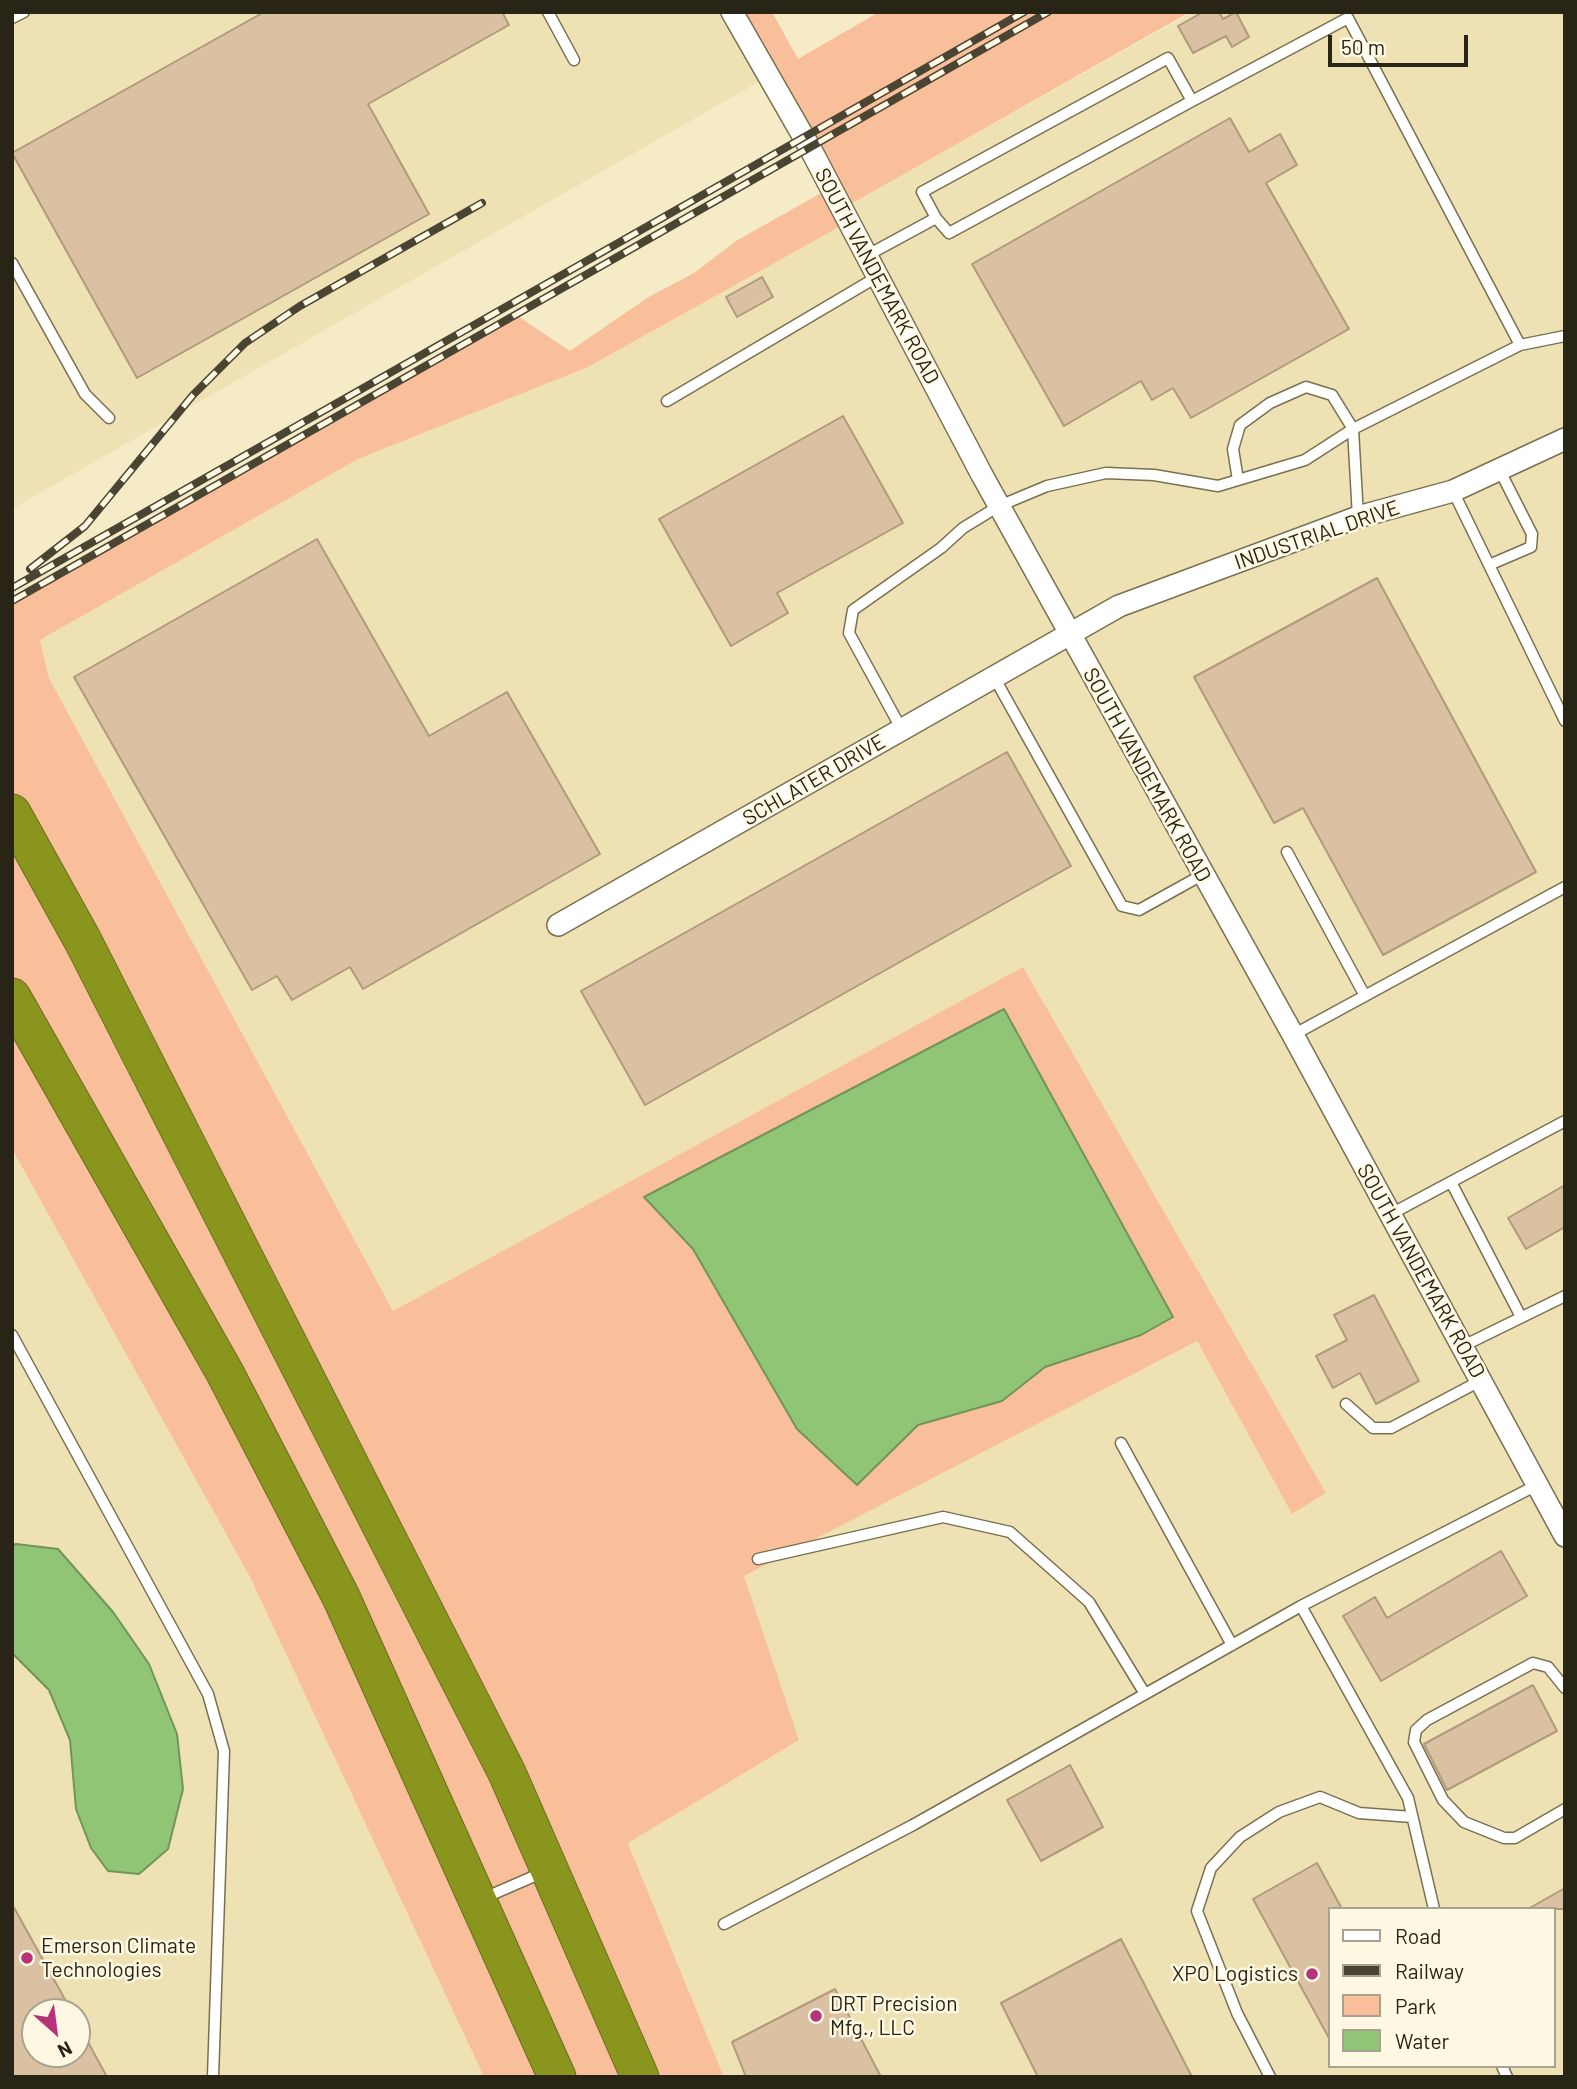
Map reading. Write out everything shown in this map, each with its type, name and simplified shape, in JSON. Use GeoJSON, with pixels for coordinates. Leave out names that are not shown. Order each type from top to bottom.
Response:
{"type":"FeatureCollection","features":[{"type":"Feature","properties":{"kind":"highway"},"geometry":{"type":"LineString","coordinates":[[12,813],[83,941],[500,1760],[640,2077]]}},
{"type":"Feature","properties":{"kind":"highway"},"geometry":{"type":"LineString","coordinates":[[12,997],[225,1373],[341,1597],[556,2077]]}},
{"type":"Feature","properties":{"kind":"street","name":"SOUTH VANDEMARK ROAD"},"geometry":{"type":"LineString","coordinates":[[733,12],[999,506],[1293,1035],[1565,1535]]}},
{"type":"Feature","properties":{"kind":"street","name":"INDUSTRIAL DRIVE"},"geometry":{"type":"LineString","coordinates":[[1070,634],[1119,606],[1358,517],[1453,491],[1565,439]]}},
{"type":"Feature","properties":{"kind":"street","name":"SCHLATER DRIVE"},"geometry":{"type":"LineString","coordinates":[[558,925],[1070,634]]}},
{"type":"Feature","properties":{"kind":"lane"},"geometry":{"type":"LineString","coordinates":[[12,18],[24,12]]}},
{"type":"Feature","properties":{"kind":"lane"},"geometry":{"type":"LineString","coordinates":[[548,12],[574,60]]}},
{"type":"Feature","properties":{"kind":"lane"},"geometry":{"type":"LineString","coordinates":[[1192,101],[1168,58],[922,192],[936,218],[949,233],[1348,18],[1520,345]]}},
{"type":"Feature","properties":{"kind":"lane"},"geometry":{"type":"LineString","coordinates":[[866,256],[936,218]]}},
{"type":"Feature","properties":{"kind":"lane"},"geometry":{"type":"LineString","coordinates":[[12,263],[86,394],[109,418]]}},
{"type":"Feature","properties":{"kind":"lane"},"geometry":{"type":"LineString","coordinates":[[667,401],[877,277]]}},
{"type":"Feature","properties":{"kind":"lane"},"geometry":{"type":"LineString","coordinates":[[902,730],[849,633],[853,610],[941,548],[963,527],[999,506],[1047,486],[1106,473],[1154,475],[1218,486],[1305,460],[1353,429],[1520,345],[1565,336]]}},
{"type":"Feature","properties":{"kind":"lane"},"geometry":{"type":"LineString","coordinates":[[1238,480],[1233,449],[1240,425],[1270,403],[1306,387],[1332,396],[1353,429],[1358,517]]}},
{"type":"Feature","properties":{"kind":"lane"},"geometry":{"type":"LineString","coordinates":[[1489,565],[1531,547],[1532,534],[1500,471]]}},
{"type":"Feature","properties":{"kind":"lane"},"geometry":{"type":"LineString","coordinates":[[1453,491],[1565,721]]}},
{"type":"Feature","properties":{"kind":"lane"},"geometry":{"type":"LineString","coordinates":[[994,677],[1122,906],[1139,911],[1202,874]]}},
{"type":"Feature","properties":{"kind":"lane"},"geometry":{"type":"LineString","coordinates":[[1287,852],[1365,996]]}},
{"type":"Feature","properties":{"kind":"lane"},"geometry":{"type":"LineString","coordinates":[[1293,1035],[1565,887]]}},
{"type":"Feature","properties":{"kind":"lane"},"geometry":{"type":"LineString","coordinates":[[1390,1215],[1565,1121]]}},
{"type":"Feature","properties":{"kind":"lane"},"geometry":{"type":"LineString","coordinates":[[1451,1182],[1521,1317]]}},
{"type":"Feature","properties":{"kind":"lane"},"geometry":{"type":"LineString","coordinates":[[1461,1347],[1565,1296]]}},
{"type":"Feature","properties":{"kind":"lane"},"geometry":{"type":"LineString","coordinates":[[12,1335],[208,1695],[223,1751],[214,2077]]}},
{"type":"Feature","properties":{"kind":"lane"},"geometry":{"type":"LineString","coordinates":[[1346,1404],[1373,1428],[1391,1428],[1480,1381]]}},
{"type":"Feature","properties":{"kind":"lane"},"geometry":{"type":"LineString","coordinates":[[1121,1443],[1232,1645]]}},
{"type":"Feature","properties":{"kind":"lane"},"geometry":{"type":"LineString","coordinates":[[723,1924],[914,1825],[1301,1606],[1537,1485]]}},
{"type":"Feature","properties":{"kind":"lane"},"geometry":{"type":"LineString","coordinates":[[758,1559],[943,1517],[1010,1532],[1089,1602],[1144,1694]]}},
{"type":"Feature","properties":{"kind":"lane"},"geometry":{"type":"LineString","coordinates":[[1301,1606],[1408,1798],[1434,1907]]}},
{"type":"Feature","properties":{"kind":"lane"},"geometry":{"type":"LineString","coordinates":[[1565,1688],[1548,1667],[1533,1663],[1427,1720],[1416,1730],[1414,1742],[1443,1800],[1464,1822],[1504,1838],[1515,1838],[1565,1809]]}},
{"type":"Feature","properties":{"kind":"lane"},"geometry":{"type":"LineString","coordinates":[[1270,2077],[1237,2014],[1197,1911],[1211,1868],[1240,1837],[1279,1812],[1321,1797],[1359,1813],[1412,1817]]}},
{"type":"Feature","properties":{"kind":"lane"},"geometry":{"type":"LineString","coordinates":[[478,1901],[549,1869]]}},
{"type":"Feature","properties":{"kind":"shaded area"},"geometry":{"type":"Polygon","coordinates":[[[12,12],[732,12],[769,76],[12,509],[12,12]]]}},
{"type":"Feature","properties":{"kind":"shaded area"},"geometry":{"type":"Polygon","coordinates":[[[1193,12],[1565,12],[1565,2077],[724,2077],[628,1842],[799,1740],[743,1576],[1197,1341],[1292,1514],[1326,1493],[1022,968],[393,1312],[49,678],[40,640],[358,459],[588,367],[848,222],[841,209],[1193,12]]]}},
{"type":"Feature","properties":{"kind":"shaded area"},"geometry":{"type":"Polygon","coordinates":[[[12,1149],[250,1577],[484,2077],[12,2077],[12,1149]]]}},
{"type":"Feature","properties":{"kind":"green space"},"geometry":{"type":"Polygon","coordinates":[[[732,12],[772,12],[798,59],[879,12],[1190,12],[842,209],[848,222],[588,367],[358,459],[40,640],[49,678],[393,1311],[1023,967],[1326,1493],[1292,1514],[1197,1341],[744,1576],[799,1740],[628,1843],[724,2077],[484,2077],[250,1577],[12,1149],[12,601],[516,315],[570,351],[647,298],[694,273],[736,241],[830,188],[732,12]],[[645,1197],[693,1249],[797,1429],[857,1485],[918,1425],[1002,1401],[1045,1367],[1141,1335],[645,1197]]]}},
{"type":"Feature","properties":{"kind":"water"},"geometry":{"type":"Polygon","coordinates":[[[1004,1009],[1173,1317],[1141,1335],[1045,1367],[1002,1401],[918,1425],[857,1485],[797,1429],[693,1249],[644,1197],[1004,1009]]]}},
{"type":"Feature","properties":{"kind":"water"},"geometry":{"type":"Polygon","coordinates":[[[16,1544],[58,1549],[113,1612],[149,1664],[177,1734],[183,1789],[168,1849],[139,1874],[108,1871],[91,1848],[76,1809],[70,1740],[49,1690],[12,1653],[12,1546],[16,1544]]]}},
{"type":"Feature","properties":{"kind":"building"},"geometry":{"type":"Polygon","coordinates":[[[264,12],[502,12],[509,25],[368,104],[429,214],[137,378],[12,153],[264,12]]]}},
{"type":"Feature","properties":{"kind":"building"},"geometry":{"type":"Polygon","coordinates":[[[1203,12],[1219,12],[1223,19],[1236,12],[1249,37],[1232,47],[1226,36],[1193,53],[1178,26],[1203,12]]]}},
{"type":"Feature","properties":{"kind":"building"},"geometry":{"type":"Polygon","coordinates":[[[1230,118],[1249,152],[1280,134],[1297,165],[1266,183],[1349,329],[1191,418],[1173,388],[1152,400],[1141,381],[1064,426],[972,264],[1230,118]]]}},
{"type":"Feature","properties":{"kind":"building"},"geometry":{"type":"Polygon","coordinates":[[[762,277],[773,297],[737,317],[726,297],[762,277]]]}},
{"type":"Feature","properties":{"kind":"building"},"geometry":{"type":"Polygon","coordinates":[[[843,416],[903,523],[777,593],[788,613],[731,646],[659,519],[843,416]]]}},
{"type":"Feature","properties":{"kind":"building"},"geometry":{"type":"Polygon","coordinates":[[[317,539],[429,736],[507,692],[600,854],[363,989],[350,967],[292,1000],[277,976],[252,990],[74,677],[317,539]]]}},
{"type":"Feature","properties":{"kind":"building"},"geometry":{"type":"Polygon","coordinates":[[[1377,578],[1536,872],[1383,955],[1303,808],[1274,823],[1194,677],[1377,578]]]}},
{"type":"Feature","properties":{"kind":"building"},"geometry":{"type":"Polygon","coordinates":[[[1007,752],[1071,866],[645,1105],[581,991],[1007,752]]]}},
{"type":"Feature","properties":{"kind":"building"},"geometry":{"type":"Polygon","coordinates":[[[1565,1185],[1565,1227],[1526,1249],[1508,1218],[1565,1185]]]}},
{"type":"Feature","properties":{"kind":"building"},"geometry":{"type":"Polygon","coordinates":[[[1374,1295],[1419,1381],[1376,1404],[1360,1373],[1333,1388],[1316,1356],[1347,1340],[1334,1315],[1374,1295]]]}},
{"type":"Feature","properties":{"kind":"building"},"geometry":{"type":"Polygon","coordinates":[[[1501,1551],[1527,1596],[1381,1681],[1343,1616],[1375,1597],[1387,1618],[1501,1551]]]}},
{"type":"Feature","properties":{"kind":"building"},"geometry":{"type":"Polygon","coordinates":[[[1533,1685],[1557,1731],[1447,1790],[1424,1744],[1533,1685]]]}},
{"type":"Feature","properties":{"kind":"building"},"geometry":{"type":"Polygon","coordinates":[[[1070,1765],[1103,1827],[1041,1861],[1007,1800],[1070,1765]]]}},
{"type":"Feature","properties":{"kind":"building","name":"XPO Logistics"},"geometry":{"type":"Polygon","coordinates":[[[1317,1863],[1341,1907],[1328,1907],[1328,2036],[1253,1899],[1317,1863]]]}},
{"type":"Feature","properties":{"kind":"building"},"geometry":{"type":"Polygon","coordinates":[[[1565,1888],[1565,1909],[1532,1907],[1565,1888]]]}},
{"type":"Feature","properties":{"kind":"building","name":"Emerson Climate Technologies"},"geometry":{"type":"Polygon","coordinates":[[[12,1904],[64,1998],[21,1998],[21,2068],[91,2068],[91,2048],[107,2077],[12,2077],[12,1904]]]}},
{"type":"Feature","properties":{"kind":"building"},"geometry":{"type":"Polygon","coordinates":[[[1121,1939],[1192,2077],[1038,2077],[1001,2003],[1121,1939]]]}},
{"type":"Feature","properties":{"kind":"building","name":"DRT Precision Mfg., LLC"},"geometry":{"type":"Polygon","coordinates":[[[835,1989],[881,2077],[746,2077],[732,2042],[835,1989]]]}},
{"type":"Feature","properties":{"kind":"railway"},"geometry":{"type":"LineString","coordinates":[[12,588],[1024,12]]}},
{"type":"Feature","properties":{"kind":"railway"},"geometry":{"type":"LineString","coordinates":[[12,601],[1048,12]]}},
{"type":"Feature","properties":{"kind":"railway"},"geometry":{"type":"LineString","coordinates":[[30,569],[85,526],[193,395],[245,343],[300,306],[482,203]]}},
{"type":"Feature","properties":{"kind":"place","name":"Emerson Climate Technologies"},"geometry":{"type":"Point","coordinates":[27,1958]}},
{"type":"Feature","properties":{"kind":"place","name":"XPO Logistics"},"geometry":{"type":"Point","coordinates":[1312,1974]}},
{"type":"Feature","properties":{"kind":"place","name":"DRT Precision Mfg., LLC"},"geometry":{"type":"Point","coordinates":[816,2016]}}]}
